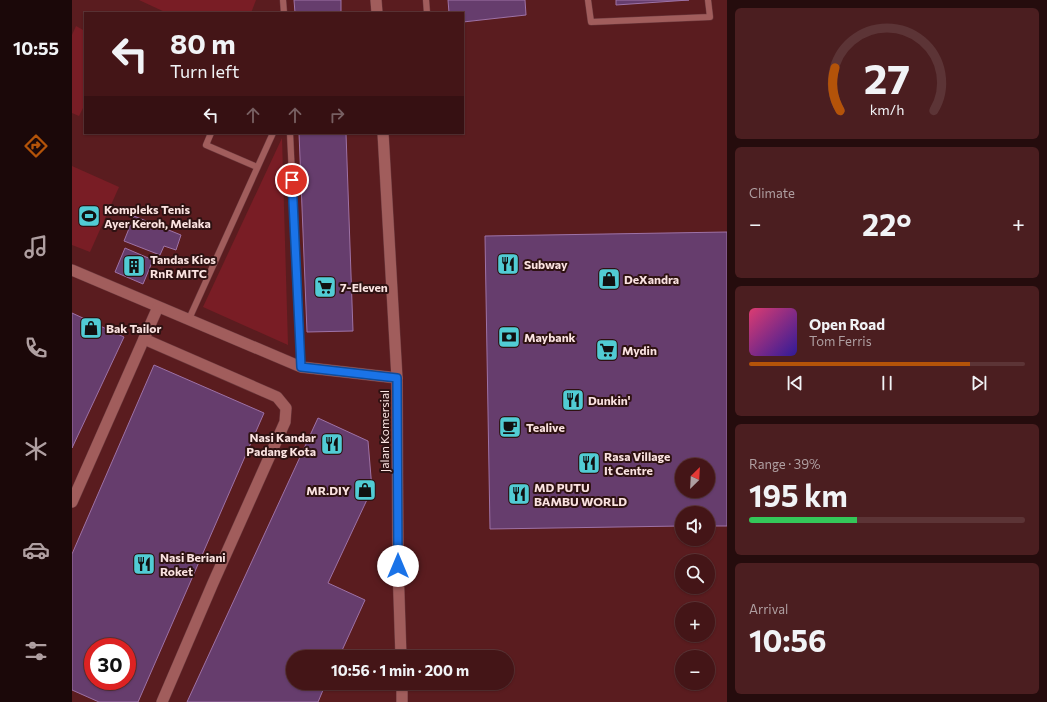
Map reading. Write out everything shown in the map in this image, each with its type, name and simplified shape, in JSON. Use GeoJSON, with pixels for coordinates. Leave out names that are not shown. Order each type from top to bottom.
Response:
{"type":"FeatureCollection","features":[{"type":"Feature","properties":{"kind":"street"},"geometry":{"type":"LineString","coordinates":[[376,0],[377,12]]}},
{"type":"Feature","properties":{"kind":"street","name":"Jalan Komersial"},"geometry":{"type":"LineString","coordinates":[[383,134],[397,378],[398,566],[401,650]]}},
{"type":"Feature","properties":{"kind":"street"},"geometry":{"type":"LineString","coordinates":[[72,270],[301,367],[397,378]]}},
{"type":"Feature","properties":{"kind":"street"},"geometry":{"type":"LineString","coordinates":[[72,502],[158,307]]}},
{"type":"Feature","properties":{"kind":"street"},"geometry":{"type":"LineString","coordinates":[[144,339],[277,397],[286,408],[285,422],[212,583],[162,702]]}},
{"type":"Feature","properties":{"kind":"street"},"geometry":{"type":"LineString","coordinates":[[402,690],[402,702]]}},
{"type":"Feature","properties":{"kind":"lane"},"geometry":{"type":"LineString","coordinates":[[283,0],[284,12]]}},
{"type":"Feature","properties":{"kind":"lane"},"geometry":{"type":"LineString","coordinates":[[426,0],[427,12]]}},
{"type":"Feature","properties":{"kind":"lane"},"geometry":{"type":"LineString","coordinates":[[588,0],[591,22],[710,17],[708,0]]}},
{"type":"Feature","properties":{"kind":"lane"},"geometry":{"type":"LineString","coordinates":[[211,134],[206,145],[257,167]]}},
{"type":"Feature","properties":{"kind":"lane"},"geometry":{"type":"LineString","coordinates":[[189,320],[273,134]]}},
{"type":"Feature","properties":{"kind":"lane"},"geometry":{"type":"LineString","coordinates":[[290,134],[301,367]]}},
{"type":"Feature","properties":{"kind":"shaded area"},"geometry":{"type":"Polygon","coordinates":[[[139,0],[256,0],[251,12],[165,12],[139,0]]]}},
{"type":"Feature","properties":{"kind":"shaded area"},"geometry":{"type":"Polygon","coordinates":[[[76,26],[84,30],[84,106],[79,116],[72,113],[72,35],[76,26]]]}},
{"type":"Feature","properties":{"kind":"shaded area"},"geometry":{"type":"Polygon","coordinates":[[[282,138],[288,345],[203,307],[282,138]]]}},
{"type":"Feature","properties":{"kind":"shaded area","name":"Kompleks Tenis Ayer Keroh, Melaka"},"geometry":{"type":"Polygon","coordinates":[[[72,166],[119,187],[90,252],[72,245],[72,166]]]}},
{"type":"Feature","properties":{"kind":"building"},"geometry":{"type":"Polygon","coordinates":[[[294,0],[341,0],[341,12],[295,12],[294,0]]]}},
{"type":"Feature","properties":{"kind":"building"},"geometry":{"type":"Polygon","coordinates":[[[448,0],[525,0],[526,15],[464,22],[464,12],[449,12],[448,0]]]}},
{"type":"Feature","properties":{"kind":"building"},"geometry":{"type":"Polygon","coordinates":[[[616,0],[689,0],[616,5],[616,0]]]}},
{"type":"Feature","properties":{"kind":"building"},"geometry":{"type":"Polygon","coordinates":[[[299,134],[346,134],[353,331],[307,332],[299,134]]]}},
{"type":"Feature","properties":{"kind":"building"},"geometry":{"type":"Polygon","coordinates":[[[134,216],[181,235],[176,250],[164,246],[160,255],[124,241],[134,216]]]}},
{"type":"Feature","properties":{"kind":"building","name":"Mydin"},"geometry":{"type":"Polygon","coordinates":[[[727,232],[727,526],[715,526],[715,506],[675,506],[675,526],[490,529],[485,236],[727,232]]]}},
{"type":"Feature","properties":{"kind":"building","name":"Tandas Kios RnR MITC"},"geometry":{"type":"Polygon","coordinates":[[[125,248],[153,260],[143,284],[115,272],[125,248]]]}},
{"type":"Feature","properties":{"kind":"building"},"geometry":{"type":"Polygon","coordinates":[[[72,313],[124,337],[72,448],[72,313]]]}},
{"type":"Feature","properties":{"kind":"building"},"geometry":{"type":"Polygon","coordinates":[[[154,365],[264,413],[138,702],[99,702],[72,690],[72,554],[154,365]]]}},
{"type":"Feature","properties":{"kind":"building"},"geometry":{"type":"Polygon","coordinates":[[[318,418],[368,441],[372,489],[328,583],[365,600],[342,650],[286,650],[286,690],[323,690],[318,702],[187,702],[318,418]]]}},
{"type":"Feature","properties":{"kind":"place","name":"Kompleks Tenis Ayer Keroh, Melaka"},"geometry":{"type":"Point","coordinates":[89,216]}},
{"type":"Feature","properties":{"kind":"place","name":"Subway"},"geometry":{"type":"Point","coordinates":[508,264]}},
{"type":"Feature","properties":{"kind":"place","name":"Tandas Kios RnR MITC"},"geometry":{"type":"Point","coordinates":[134,266]}},
{"type":"Feature","properties":{"kind":"place","name":"DeXandra"},"geometry":{"type":"Point","coordinates":[609,279]}},
{"type":"Feature","properties":{"kind":"place","name":"7-Eleven"},"geometry":{"type":"Point","coordinates":[325,287]}},
{"type":"Feature","properties":{"kind":"place","name":"Bak Tailor"},"geometry":{"type":"Point","coordinates":[91,328]}},
{"type":"Feature","properties":{"kind":"place","name":"Maybank"},"geometry":{"type":"Point","coordinates":[509,337]}},
{"type":"Feature","properties":{"kind":"place","name":"Mydin"},"geometry":{"type":"Point","coordinates":[607,350]}},
{"type":"Feature","properties":{"kind":"place","name":"Dunkin'"},"geometry":{"type":"Point","coordinates":[573,400]}},
{"type":"Feature","properties":{"kind":"place","name":"Tealive"},"geometry":{"type":"Point","coordinates":[510,427]}},
{"type":"Feature","properties":{"kind":"place","name":"Nasi Kandar Padang Kota"},"geometry":{"type":"Point","coordinates":[332,444]}},
{"type":"Feature","properties":{"kind":"place","name":"Rasa Village It Centre"},"geometry":{"type":"Point","coordinates":[589,463]}},
{"type":"Feature","properties":{"kind":"place","name":"MR.DIY"},"geometry":{"type":"Point","coordinates":[365,490]}},
{"type":"Feature","properties":{"kind":"place","name":"MD PUTU BAMBU WORLD"},"geometry":{"type":"Point","coordinates":[519,494]}},
{"type":"Feature","properties":{"kind":"place","name":"Nasi Beriani Roket"},"geometry":{"type":"Point","coordinates":[144,564]}},
{"type":"Feature","properties":{"kind":"route"},"geometry":{"type":"LineString","coordinates":[[292,180],[301,367],[397,378],[398,566]]}}]}
